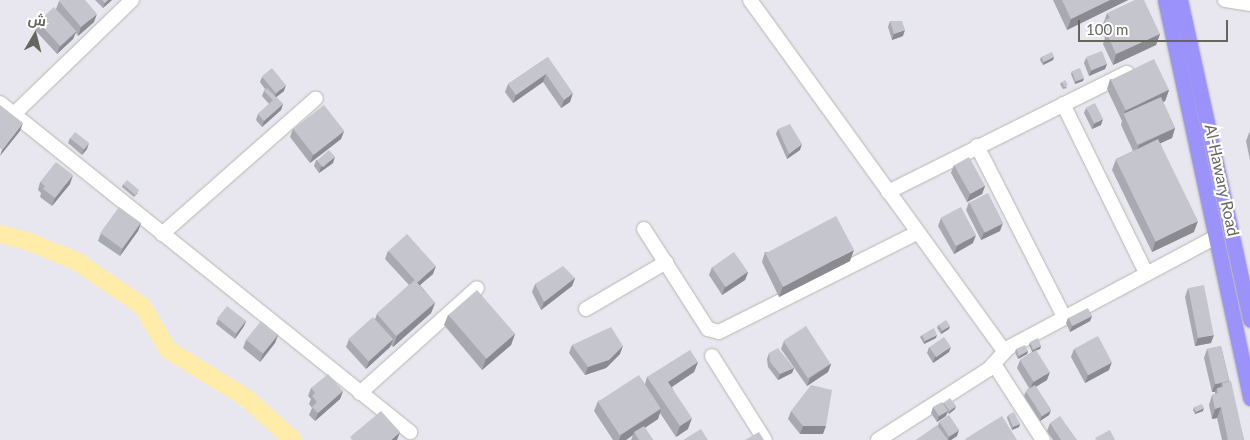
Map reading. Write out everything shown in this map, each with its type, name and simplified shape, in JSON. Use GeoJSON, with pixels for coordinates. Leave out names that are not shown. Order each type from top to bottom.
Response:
{"type":"FeatureCollection","features":[{"type":"Feature","properties":{"kind":"highway","name":"Al-Hawary Road"},"geometry":{"type":"LineString","coordinates":[[1165,0],[1250,398]]}},
{"type":"Feature","properties":{"kind":"highway","name":"Al-Hawary Road"},"geometry":{"type":"LineString","coordinates":[[1180,0],[1249,311]]}},
{"type":"Feature","properties":{"kind":"street"},"geometry":{"type":"LineString","coordinates":[[14,114],[132,0]]}},
{"type":"Feature","properties":{"kind":"street"},"geometry":{"type":"LineString","coordinates":[[750,0],[1004,351]]}},
{"type":"Feature","properties":{"kind":"street"},"geometry":{"type":"LineString","coordinates":[[1225,0],[1250,4]]}},
{"type":"Feature","properties":{"kind":"street"},"geometry":{"type":"LineString","coordinates":[[888,192],[977,146],[1137,68]]}},
{"type":"Feature","properties":{"kind":"street"},"geometry":{"type":"LineString","coordinates":[[162,234],[316,98]]}},
{"type":"Feature","properties":{"kind":"street"},"geometry":{"type":"LineString","coordinates":[[0,103],[410,432]]}},
{"type":"Feature","properties":{"kind":"street"},"geometry":{"type":"LineString","coordinates":[[1063,104],[1146,273]]}},
{"type":"Feature","properties":{"kind":"street"},"geometry":{"type":"LineString","coordinates":[[977,146],[1064,317]]}},
{"type":"Feature","properties":{"kind":"street"},"geometry":{"type":"LineString","coordinates":[[644,229],[708,329],[719,332],[917,233]]}},
{"type":"Feature","properties":{"kind":"street"},"geometry":{"type":"LineString","coordinates":[[878,440],[994,364],[1004,351],[1064,317],[1216,237]]}},
{"type":"Feature","properties":{"kind":"street"},"geometry":{"type":"LineString","coordinates":[[586,308],[666,262]]}},
{"type":"Feature","properties":{"kind":"street"},"geometry":{"type":"LineString","coordinates":[[360,392],[477,288]]}},
{"type":"Feature","properties":{"kind":"street"},"geometry":{"type":"LineString","coordinates":[[712,356],[765,440]]}},
{"type":"Feature","properties":{"kind":"street"},"geometry":{"type":"LineString","coordinates":[[994,364],[1044,440]]}},
{"type":"Feature","properties":{"kind":"building"},"geometry":{"type":"Polygon","coordinates":[[[60,0],[85,0],[97,14],[81,27],[60,0]]]}},
{"type":"Feature","properties":{"kind":"building"},"geometry":{"type":"Polygon","coordinates":[[[1062,0],[1110,0],[1071,19],[1062,0]]]}},
{"type":"Feature","properties":{"kind":"building"},"geometry":{"type":"Polygon","coordinates":[[[1135,0],[1144,0],[1160,34],[1116,54],[1107,34],[1111,32],[1105,20],[1110,18],[1107,13],[1135,0]]]}},
{"type":"Feature","properties":{"kind":"building"},"geometry":{"type":"Polygon","coordinates":[[[54,7],[77,31],[60,46],[38,22],[54,7]]]}},
{"type":"Feature","properties":{"kind":"building"},"geometry":{"type":"Polygon","coordinates":[[[890,21],[902,21],[905,30],[894,34],[890,21]]]}},
{"type":"Feature","properties":{"kind":"building"},"geometry":{"type":"Polygon","coordinates":[[[1102,51],[1107,64],[1091,70],[1086,57],[1102,51]]]}},
{"type":"Feature","properties":{"kind":"building"},"geometry":{"type":"Polygon","coordinates":[[[1052,52],[1054,57],[1044,62],[1041,57],[1052,52]]]}},
{"type":"Feature","properties":{"kind":"building"},"geometry":{"type":"Polygon","coordinates":[[[548,57],[573,93],[564,100],[546,74],[516,95],[508,84],[548,57]]]}},
{"type":"Feature","properties":{"kind":"building"},"geometry":{"type":"Polygon","coordinates":[[[1154,59],[1169,90],[1126,111],[1111,80],[1154,59]]]}},
{"type":"Feature","properties":{"kind":"building"},"geometry":{"type":"Polygon","coordinates":[[[272,68],[286,85],[276,93],[262,76],[272,68]]]}},
{"type":"Feature","properties":{"kind":"building"},"geometry":{"type":"Polygon","coordinates":[[[1080,68],[1084,78],[1076,82],[1072,71],[1080,68]]]}},
{"type":"Feature","properties":{"kind":"building"},"geometry":{"type":"Polygon","coordinates":[[[1065,80],[1068,85],[1064,87],[1062,82],[1065,80]]]}},
{"type":"Feature","properties":{"kind":"building"},"geometry":{"type":"Polygon","coordinates":[[[267,88],[283,104],[264,121],[258,114],[273,100],[264,91],[267,88]]]}},
{"type":"Feature","properties":{"kind":"building"},"geometry":{"type":"Polygon","coordinates":[[[1161,97],[1175,128],[1137,145],[1124,114],[1161,97]]]}},
{"type":"Feature","properties":{"kind":"building"},"geometry":{"type":"Polygon","coordinates":[[[1095,103],[1103,119],[1094,124],[1086,108],[1095,103]]]}},
{"type":"Feature","properties":{"kind":"building"},"geometry":{"type":"Polygon","coordinates":[[[0,105],[23,123],[2,150],[0,148],[0,105]]]}},
{"type":"Feature","properties":{"kind":"building"},"geometry":{"type":"Polygon","coordinates":[[[324,105],[344,131],[314,155],[293,129],[324,105]]]}},
{"type":"Feature","properties":{"kind":"building"},"geometry":{"type":"Polygon","coordinates":[[[790,124],[802,144],[789,154],[778,129],[790,124]]]}},
{"type":"Feature","properties":{"kind":"building"},"geometry":{"type":"Polygon","coordinates":[[[75,132],[89,143],[84,149],[70,138],[75,132]]]}},
{"type":"Feature","properties":{"kind":"building"},"geometry":{"type":"Polygon","coordinates":[[[1158,139],[1198,221],[1156,241],[1116,160],[1158,139]]]}},
{"type":"Feature","properties":{"kind":"building"},"geometry":{"type":"Polygon","coordinates":[[[329,150],[335,157],[323,167],[317,160],[329,150]]]}},
{"type":"Feature","properties":{"kind":"building"},"geometry":{"type":"Polygon","coordinates":[[[969,157],[985,186],[970,194],[954,165],[969,157]]]}},
{"type":"Feature","properties":{"kind":"building"},"geometry":{"type":"Polygon","coordinates":[[[56,162],[73,175],[55,198],[43,189],[45,186],[40,182],[56,162]]]}},
{"type":"Feature","properties":{"kind":"building"},"geometry":{"type":"Polygon","coordinates":[[[127,180],[139,190],[135,195],[123,185],[127,180]]]}},
{"type":"Feature","properties":{"kind":"building"},"geometry":{"type":"Polygon","coordinates":[[[988,193],[1003,223],[985,233],[969,203],[988,193]]]}},
{"type":"Feature","properties":{"kind":"building"},"geometry":{"type":"Polygon","coordinates":[[[119,207],[141,223],[122,249],[100,233],[119,207]]]}},
{"type":"Feature","properties":{"kind":"building"},"geometry":{"type":"Polygon","coordinates":[[[961,207],[976,235],[956,246],[941,218],[961,207]]]}},
{"type":"Feature","properties":{"kind":"building"},"geometry":{"type":"Polygon","coordinates":[[[836,216],[854,250],[783,287],[765,254],[836,216]]]}},
{"type":"Feature","properties":{"kind":"building"},"geometry":{"type":"Polygon","coordinates":[[[407,234],[436,266],[417,283],[388,251],[407,234]]]}},
{"type":"Feature","properties":{"kind":"building"},"geometry":{"type":"Polygon","coordinates":[[[734,252],[748,272],[726,287],[712,267],[734,252]]]}},
{"type":"Feature","properties":{"kind":"building"},"geometry":{"type":"Polygon","coordinates":[[[563,266],[575,278],[544,302],[535,284],[563,266]]]}},
{"type":"Feature","properties":{"kind":"building"},"geometry":{"type":"Polygon","coordinates":[[[415,280],[435,303],[396,336],[377,313],[415,280]]]}},
{"type":"Feature","properties":{"kind":"building"},"geometry":{"type":"Polygon","coordinates":[[[1204,285],[1214,335],[1198,338],[1188,288],[1204,285]]]}},
{"type":"Feature","properties":{"kind":"building"},"geometry":{"type":"Polygon","coordinates":[[[477,290],[515,334],[486,359],[448,315],[477,290]]]}},
{"type":"Feature","properties":{"kind":"building"},"geometry":{"type":"Polygon","coordinates":[[[227,306],[246,321],[236,333],[217,319],[227,306]]]}},
{"type":"Feature","properties":{"kind":"building"},"geometry":{"type":"Polygon","coordinates":[[[1088,308],[1092,316],[1072,326],[1068,318],[1088,308]]]}},
{"type":"Feature","properties":{"kind":"building"},"geometry":{"type":"Polygon","coordinates":[[[373,317],[393,339],[369,361],[348,339],[373,317]]]}},
{"type":"Feature","properties":{"kind":"building"},"geometry":{"type":"Polygon","coordinates":[[[946,320],[950,326],[942,331],[939,325],[946,320]]]}},
{"type":"Feature","properties":{"kind":"building"},"geometry":{"type":"Polygon","coordinates":[[[261,321],[278,335],[263,353],[246,340],[261,321]]]}},
{"type":"Feature","properties":{"kind":"building"},"geometry":{"type":"Polygon","coordinates":[[[806,326],[831,364],[808,378],[783,341],[806,326]]]}},
{"type":"Feature","properties":{"kind":"building"},"geometry":{"type":"Polygon","coordinates":[[[611,327],[623,346],[609,360],[588,367],[572,345],[611,327]]]}},
{"type":"Feature","properties":{"kind":"building"},"geometry":{"type":"Polygon","coordinates":[[[934,328],[937,335],[925,341],[922,335],[934,328]]]}},
{"type":"Feature","properties":{"kind":"building"},"geometry":{"type":"Polygon","coordinates":[[[1098,336],[1112,362],[1088,375],[1074,349],[1098,336]]]}},
{"type":"Feature","properties":{"kind":"building"},"geometry":{"type":"Polygon","coordinates":[[[944,337],[951,347],[936,357],[929,347],[944,337]]]}},
{"type":"Feature","properties":{"kind":"building"},"geometry":{"type":"Polygon","coordinates":[[[1038,338],[1041,346],[1033,350],[1030,342],[1038,338]]]}},
{"type":"Feature","properties":{"kind":"building"},"geometry":{"type":"Polygon","coordinates":[[[1025,345],[1028,351],[1019,356],[1016,349],[1025,345]]]}},
{"type":"Feature","properties":{"kind":"building"},"geometry":{"type":"Polygon","coordinates":[[[1221,346],[1229,381],[1215,384],[1207,349],[1221,346]]]}},
{"type":"Feature","properties":{"kind":"building"},"geometry":{"type":"Polygon","coordinates":[[[778,348],[794,368],[780,374],[770,362],[769,353],[778,348]]]}},
{"type":"Feature","properties":{"kind":"building"},"geometry":{"type":"Polygon","coordinates":[[[690,350],[698,362],[668,382],[692,418],[680,426],[647,377],[690,350]]]}},
{"type":"Feature","properties":{"kind":"building"},"geometry":{"type":"Polygon","coordinates":[[[1036,350],[1050,372],[1034,382],[1020,360],[1036,350]]]}},
{"type":"Feature","properties":{"kind":"building"},"geometry":{"type":"Polygon","coordinates":[[[328,374],[343,391],[318,413],[312,407],[317,402],[312,396],[315,393],[311,388],[328,374]]]}},
{"type":"Feature","properties":{"kind":"building"},"geometry":{"type":"Polygon","coordinates":[[[639,375],[661,409],[620,435],[598,402],[639,375]]]}},
{"type":"Feature","properties":{"kind":"building"},"geometry":{"type":"Polygon","coordinates":[[[1231,381],[1244,440],[1228,440],[1221,407],[1215,409],[1212,395],[1218,393],[1217,388],[1223,387],[1222,383],[1231,381]]]}},
{"type":"Feature","properties":{"kind":"building"},"geometry":{"type":"Polygon","coordinates":[[[811,385],[832,390],[826,426],[803,426],[791,411],[811,385]]]}},
{"type":"Feature","properties":{"kind":"building"},"geometry":{"type":"Polygon","coordinates":[[[1035,385],[1051,410],[1042,416],[1026,391],[1035,385]]]}},
{"type":"Feature","properties":{"kind":"building"},"geometry":{"type":"Polygon","coordinates":[[[950,398],[956,406],[950,411],[944,403],[950,398]]]}},
{"type":"Feature","properties":{"kind":"building"},"geometry":{"type":"Polygon","coordinates":[[[942,402],[948,411],[939,416],[933,407],[942,402]]]}},
{"type":"Feature","properties":{"kind":"building"},"geometry":{"type":"Polygon","coordinates":[[[1202,404],[1204,408],[1196,412],[1194,407],[1202,404]]]}},
{"type":"Feature","properties":{"kind":"building"},"geometry":{"type":"Polygon","coordinates":[[[381,411],[400,432],[391,440],[352,440],[350,437],[381,411]]]}},
{"type":"Feature","properties":{"kind":"building"},"geometry":{"type":"Polygon","coordinates":[[[1014,412],[1020,424],[1013,427],[1008,415],[1014,412]]]}},
{"type":"Feature","properties":{"kind":"building"},"geometry":{"type":"Polygon","coordinates":[[[949,415],[959,430],[949,437],[939,422],[949,415]]]}},
{"type":"Feature","properties":{"kind":"building"},"geometry":{"type":"Polygon","coordinates":[[[1002,416],[1017,440],[965,439],[1002,416]]]}},
{"type":"Feature","properties":{"kind":"building"},"geometry":{"type":"Polygon","coordinates":[[[1060,416],[1077,440],[1061,440],[1050,423],[1060,416]]]}},
{"type":"Feature","properties":{"kind":"building"},"geometry":{"type":"Polygon","coordinates":[[[937,425],[948,440],[916,440],[937,425]]]}},
{"type":"Feature","properties":{"kind":"building"},"geometry":{"type":"Polygon","coordinates":[[[644,426],[653,440],[639,440],[634,432],[644,426]]]}},
{"type":"Feature","properties":{"kind":"building"},"geometry":{"type":"Polygon","coordinates":[[[701,429],[708,440],[683,440],[701,429]]]}},
{"type":"Feature","properties":{"kind":"building"},"geometry":{"type":"Polygon","coordinates":[[[1110,430],[1115,440],[1096,440],[1095,438],[1110,430]]]}},
{"type":"Feature","properties":{"kind":"building"},"geometry":{"type":"Polygon","coordinates":[[[759,432],[764,440],[745,440],[759,432]]]}},
{"type":"Feature","properties":{"kind":"waterway"},"geometry":{"type":"LineString","coordinates":[[0,234],[29,242],[76,261],[142,306],[168,350],[246,398],[293,440]]}}]}
